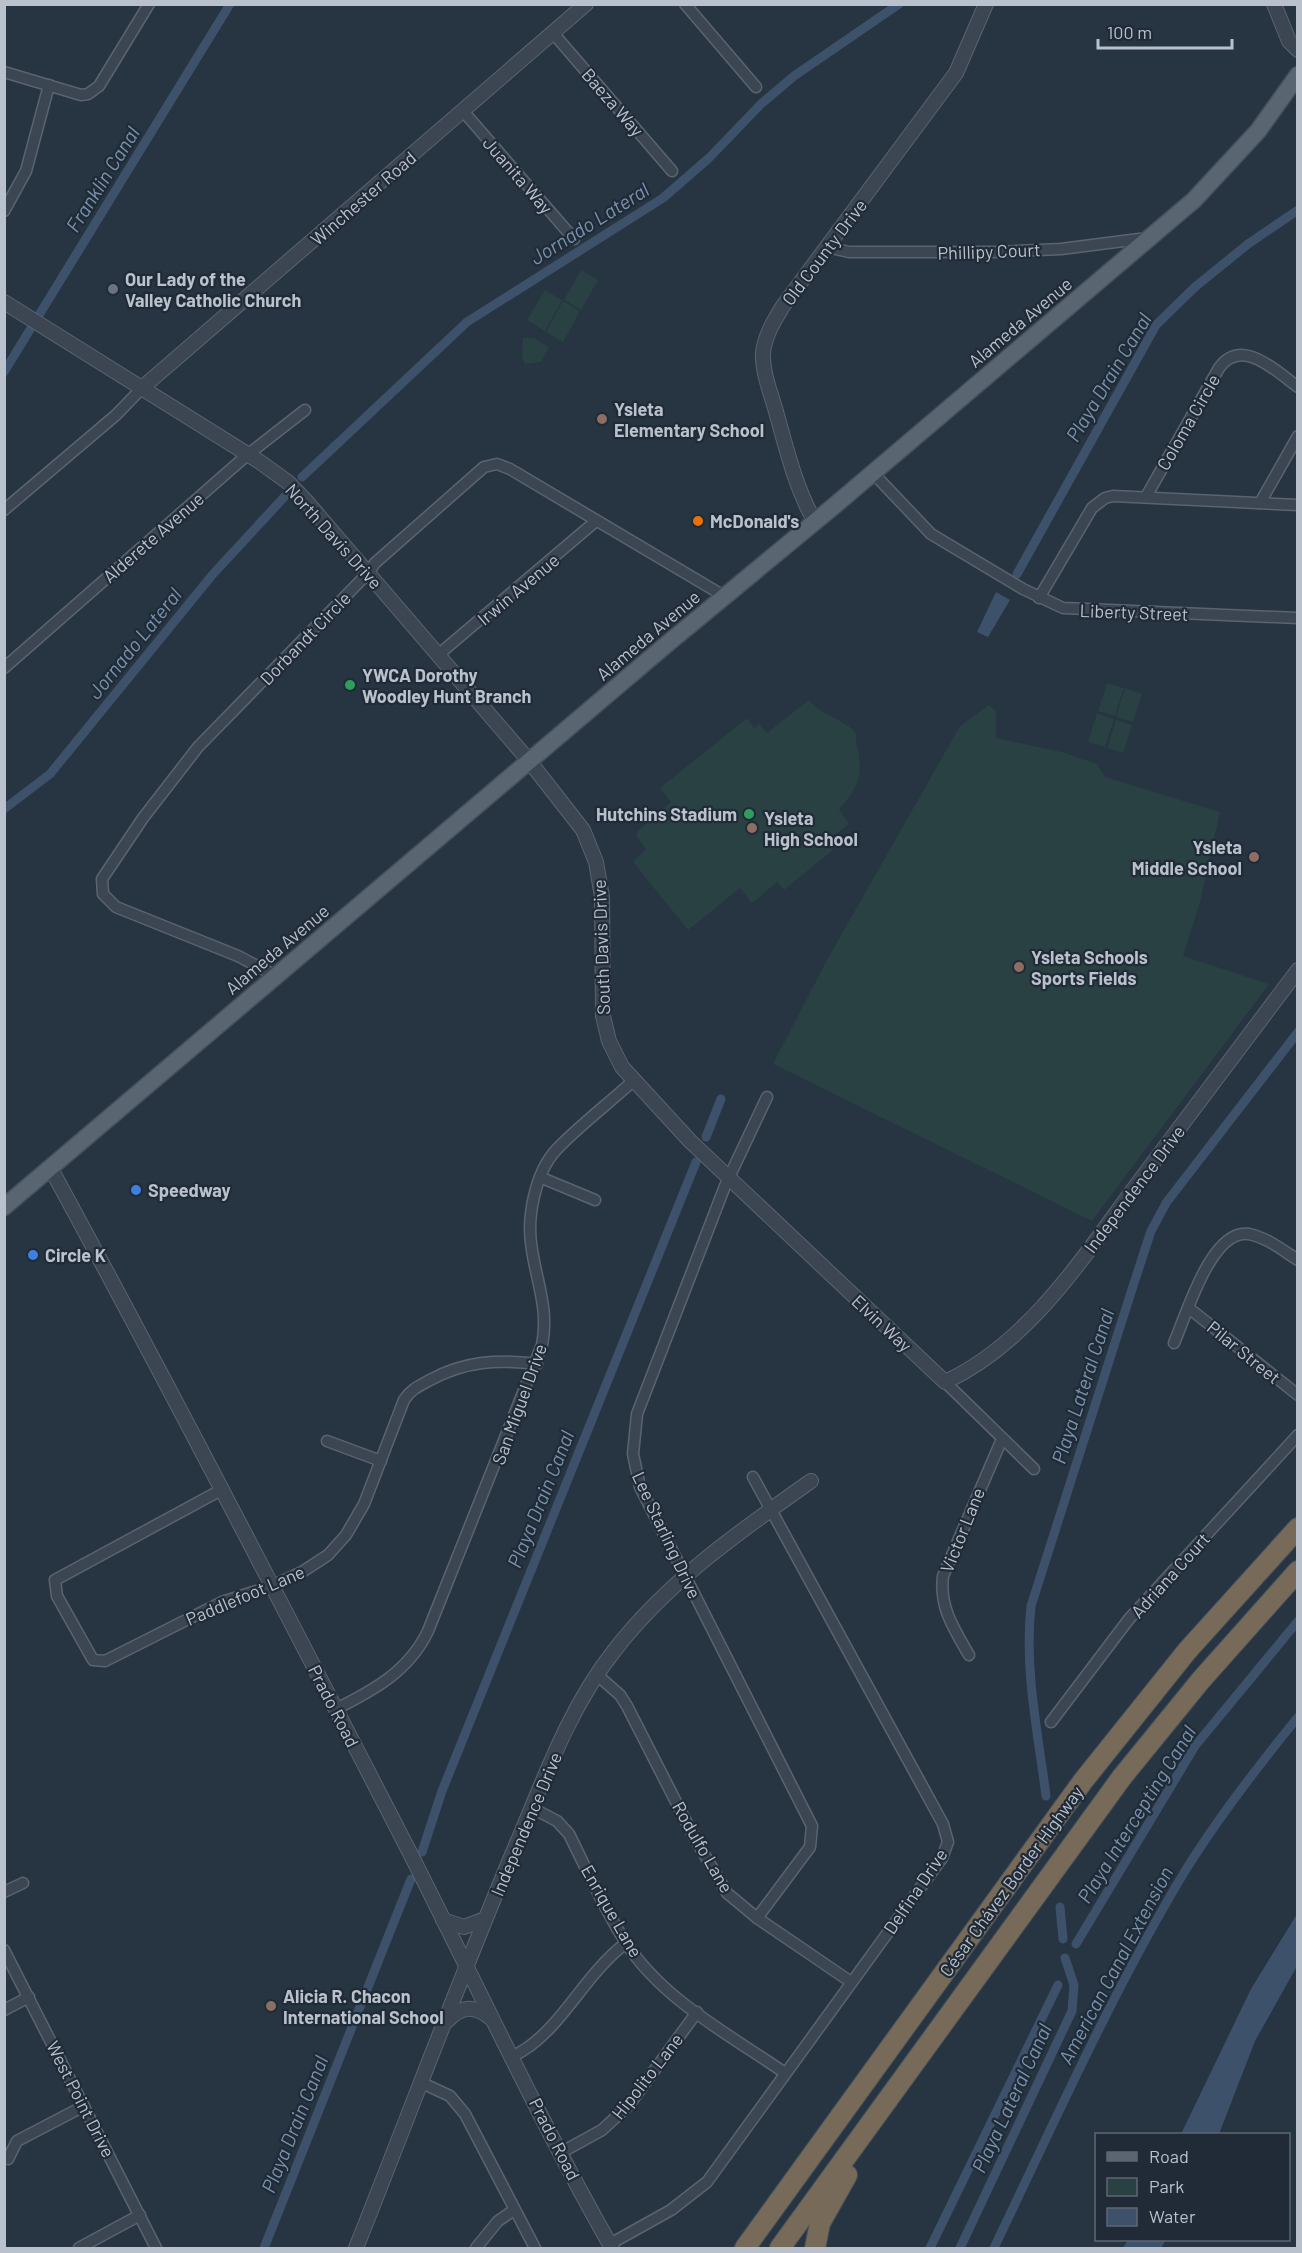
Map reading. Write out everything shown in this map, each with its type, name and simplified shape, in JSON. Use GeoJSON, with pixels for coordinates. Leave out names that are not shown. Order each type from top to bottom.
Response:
{"type":"FeatureCollection","features":[{"type":"Feature","properties":{"kind":"highway","name":"César Chávez Border Highway"},"geometry":{"type":"LineString","coordinates":[[745,2248],[1090,1772],[1187,1651],[1298,1528]]}},
{"type":"Feature","properties":{"kind":"highway","name":"César Chávez Border Highway"},"geometry":{"type":"LineString","coordinates":[[780,2248],[1122,1777],[1201,1680],[1298,1571]]}},
{"type":"Feature","properties":{"kind":"highway"},"geometry":{"type":"LineString","coordinates":[[815,2248],[820,2223],[924,2050]]}},
{"type":"Feature","properties":{"kind":"main road","name":"Alameda Avenue"},"geometry":{"type":"LineString","coordinates":[[4,1208],[724,596],[1151,238],[1194,200],[1236,157],[1298,75]]}},
{"type":"Feature","properties":{"kind":"street"},"geometry":{"type":"LineString","coordinates":[[4,72],[81,95],[94,91],[107,75],[149,4]]}},
{"type":"Feature","properties":{"kind":"street","name":"Winchester Road"},"geometry":{"type":"LineString","coordinates":[[4,510],[116,415],[143,387],[585,4]]}},
{"type":"Feature","properties":{"kind":"street"},"geometry":{"type":"LineString","coordinates":[[685,4],[756,87]]}},
{"type":"Feature","properties":{"kind":"street","name":"Old County Drive"},"geometry":{"type":"LineString","coordinates":[[815,522],[804,503],[792,469],[768,381],[763,353],[773,322],[956,73],[986,4]]}},
{"type":"Feature","properties":{"kind":"street"},"geometry":{"type":"LineString","coordinates":[[1274,4],[1289,41],[1298,50]]}},
{"type":"Feature","properties":{"kind":"street","name":"Baeza Way"},"geometry":{"type":"LineString","coordinates":[[553,33],[672,171]]}},
{"type":"Feature","properties":{"kind":"street"},"geometry":{"type":"LineString","coordinates":[[4,210],[26,171],[49,85]]}},
{"type":"Feature","properties":{"kind":"street","name":"Juanita Way"},"geometry":{"type":"LineString","coordinates":[[463,111],[574,238]]}},
{"type":"Feature","properties":{"kind":"street","name":"Phillipy Court"},"geometry":{"type":"LineString","coordinates":[[827,248],[849,252],[996,252],[1061,249],[1151,238]]}},
{"type":"Feature","properties":{"kind":"street","name":"North Davis Drive"},"geometry":{"type":"LineString","coordinates":[[4,302],[143,387],[289,483],[530,762]]}},
{"type":"Feature","properties":{"kind":"street","name":"Coloma Circle"},"geometry":{"type":"LineString","coordinates":[[1147,495],[1228,358],[1249,355],[1265,363],[1298,387]]}},
{"type":"Feature","properties":{"kind":"street","name":"Alderete Avenue"},"geometry":{"type":"LineString","coordinates":[[4,668],[246,456],[305,410]]}},
{"type":"Feature","properties":{"kind":"street"},"geometry":{"type":"LineString","coordinates":[[1260,503],[1298,436]]}},
{"type":"Feature","properties":{"kind":"street","name":"Dorbandt Circle"},"geometry":{"type":"LineString","coordinates":[[276,976],[238,956],[116,907],[103,894],[102,879],[150,808],[198,747],[368,573],[375,563],[484,467],[493,464],[510,469],[724,596]]}},
{"type":"Feature","properties":{"kind":"street","name":"Liberty Street"},"geometry":{"type":"LineString","coordinates":[[873,473],[931,534],[1039,598],[1063,608],[1078,611],[1298,618]]}},
{"type":"Feature","properties":{"kind":"street","name":"Coloma Circle"},"geometry":{"type":"LineString","coordinates":[[1039,598],[1098,502],[1113,496],[1147,495],[1298,505]]}},
{"type":"Feature","properties":{"kind":"street","name":"Irwin Avenue"},"geometry":{"type":"LineString","coordinates":[[438,655],[596,522]]}},
{"type":"Feature","properties":{"kind":"street","name":"South Davis Drive"},"geometry":{"type":"LineString","coordinates":[[530,762],[574,817],[596,862],[602,897],[603,1016],[614,1054],[633,1081],[690,1141],[730,1178]]}},
{"type":"Feature","properties":{"kind":"street","name":"Independence Drive"},"geometry":{"type":"LineString","coordinates":[[945,1382],[988,1354],[1010,1336],[1062,1284],[1298,970]]}},
{"type":"Feature","properties":{"kind":"street","name":"San Miguel Drive"},"geometry":{"type":"LineString","coordinates":[[336,1709],[382,1685],[408,1662],[422,1645],[537,1364],[545,1319],[543,1293],[532,1250],[531,1218],[542,1178],[556,1150],[633,1081]]}},
{"type":"Feature","properties":{"kind":"street","name":"Lee Starling Drive"},"geometry":{"type":"LineString","coordinates":[[758,1918],[810,1847],[812,1826],[640,1487],[633,1454],[633,1436],[637,1414],[730,1178],[767,1097]]}},
{"type":"Feature","properties":{"kind":"street","name":"Prado Road"},"geometry":{"type":"LineString","coordinates":[[50,1167],[97,1251],[336,1709],[442,1920],[611,2246]]}},
{"type":"Feature","properties":{"kind":"street"},"geometry":{"type":"LineString","coordinates":[[542,1178],[595,1200]]}},
{"type":"Feature","properties":{"kind":"street","name":"Elvin Way"},"geometry":{"type":"LineString","coordinates":[[730,1178],[1034,1469]]}},
{"type":"Feature","properties":{"kind":"street"},"geometry":{"type":"LineString","coordinates":[[1174,1343],[1190,1309],[1200,1277],[1225,1241],[1246,1234],[1267,1240],[1298,1260]]}},
{"type":"Feature","properties":{"kind":"street","name":"Pilar Street"},"geometry":{"type":"LineString","coordinates":[[1190,1309],[1298,1395]]}},
{"type":"Feature","properties":{"kind":"street","name":"Paddlefoot Lane"},"geometry":{"type":"LineString","coordinates":[[221,1490],[58,1576],[54,1585],[57,1596],[86,1652],[93,1660],[105,1661],[222,1602],[272,1586],[314,1565],[346,1535],[364,1504],[404,1400],[413,1389],[454,1369],[484,1361],[537,1364]]}},
{"type":"Feature","properties":{"kind":"street","name":"Adriana Court"},"geometry":{"type":"LineString","coordinates":[[1051,1722],[1129,1618],[1298,1435]]}},
{"type":"Feature","properties":{"kind":"street","name":"Victor Lane"},"geometry":{"type":"LineString","coordinates":[[969,1655],[942,1600],[942,1576],[1002,1439]]}},
{"type":"Feature","properties":{"kind":"street"},"geometry":{"type":"LineString","coordinates":[[327,1442],[381,1461]]}},
{"type":"Feature","properties":{"kind":"street","name":"Delfina Drive"},"geometry":{"type":"LineString","coordinates":[[611,2246],[671,2210],[707,2182],[942,1858],[948,1842],[943,1824],[753,1477]]}},
{"type":"Feature","properties":{"kind":"street","name":"Independence Drive"},"geometry":{"type":"LineString","coordinates":[[356,2248],[485,1919],[573,1713],[596,1674],[628,1632],[684,1577],[811,1481]]}},
{"type":"Feature","properties":{"kind":"street","name":"Rodulfo Lane"},"geometry":{"type":"LineString","coordinates":[[596,1674],[620,1695],[627,1706],[718,1880],[740,1905],[851,1982]]}},
{"type":"Feature","properties":{"kind":"street","name":"Enrique Lane"},"geometry":{"type":"LineString","coordinates":[[532,1808],[557,1821],[569,1834],[626,1943],[666,1988],[785,2073]]}},
{"type":"Feature","properties":{"kind":"street"},"geometry":{"type":"LineString","coordinates":[[4,1892],[23,1883]]}},
{"type":"Feature","properties":{"kind":"street"},"geometry":{"type":"LineString","coordinates":[[442,1920],[464,1927],[485,1919]]}},
{"type":"Feature","properties":{"kind":"street"},"geometry":{"type":"LineString","coordinates":[[513,2056],[534,2044],[588,1978],[626,1943]]}},
{"type":"Feature","properties":{"kind":"street","name":"West Point Drive"},"geometry":{"type":"LineString","coordinates":[[4,1950],[156,2248]]}},
{"type":"Feature","properties":{"kind":"street"},"geometry":{"type":"LineString","coordinates":[[4,2010],[29,1997]]}},
{"type":"Feature","properties":{"kind":"street"},"geometry":{"type":"LineString","coordinates":[[445,2022],[456,2012],[468,2008],[483,2012],[494,2020]]}},
{"type":"Feature","properties":{"kind":"street","name":"Hipolito Lane"},"geometry":{"type":"LineString","coordinates":[[562,2152],[602,2130],[629,2105],[697,2012]]}},
{"type":"Feature","properties":{"kind":"street"},"geometry":{"type":"LineString","coordinates":[[422,2083],[450,2096],[465,2114],[536,2248]]}},
{"type":"Feature","properties":{"kind":"street"},"geometry":{"type":"LineString","coordinates":[[8,2159],[17,2141],[84,2106]]}},
{"type":"Feature","properties":{"kind":"street"},"geometry":{"type":"LineString","coordinates":[[476,2248],[498,2221],[514,2210]]}},
{"type":"Feature","properties":{"kind":"street"},"geometry":{"type":"LineString","coordinates":[[79,2248],[140,2215]]}},
{"type":"Feature","properties":{"kind":"green space"},"geometry":{"type":"Polygon","coordinates":[[[581,270],[598,280],[581,310],[564,300],[581,270]]]}},
{"type":"Feature","properties":{"kind":"green space"},"geometry":{"type":"Polygon","coordinates":[[[545,290],[562,300],[545,331],[527,320],[545,290]]]}},
{"type":"Feature","properties":{"kind":"green space"},"geometry":{"type":"Polygon","coordinates":[[[563,301],[580,311],[563,342],[546,332],[563,301]]]}},
{"type":"Feature","properties":{"kind":"green space"},"geometry":{"type":"Polygon","coordinates":[[[523,338],[534,338],[549,347],[541,362],[525,364],[522,357],[523,338]]]}},
{"type":"Feature","properties":{"kind":"green space"},"geometry":{"type":"Polygon","coordinates":[[[1107,683],[1124,688],[1115,716],[1098,711],[1107,683]]]}},
{"type":"Feature","properties":{"kind":"green space"},"geometry":{"type":"Polygon","coordinates":[[[1125,688],[1142,694],[1133,722],[1116,717],[1125,688]]]}},
{"type":"Feature","properties":{"kind":"green space","name":"Hutchins Stadium"},"geometry":{"type":"Polygon","coordinates":[[[809,700],[819,709],[847,725],[856,735],[860,764],[858,780],[851,795],[839,809],[849,824],[826,841],[833,850],[784,890],[777,882],[752,903],[740,888],[688,930],[633,862],[646,849],[637,837],[637,832],[671,802],[660,788],[747,718],[754,728],[759,724],[767,733],[809,700]]]}},
{"type":"Feature","properties":{"kind":"green space","name":"Ysleta Schools Sports Fields"},"geometry":{"type":"Polygon","coordinates":[[[989,705],[996,711],[996,738],[1062,752],[1097,764],[1105,777],[1220,812],[1200,902],[1183,956],[1269,984],[1092,1221],[773,1064],[827,960],[960,726],[989,705]]]}},
{"type":"Feature","properties":{"kind":"green space"},"geometry":{"type":"Polygon","coordinates":[[[1097,713],[1114,719],[1105,747],[1088,742],[1097,713]]]}},
{"type":"Feature","properties":{"kind":"green space"},"geometry":{"type":"Polygon","coordinates":[[[1116,720],[1132,725],[1123,753],[1107,748],[1116,720]]]}},
{"type":"Feature","properties":{"kind":"water"},"geometry":{"type":"Polygon","coordinates":[[[996,592],[1010,600],[988,637],[977,632],[996,592]]]}},
{"type":"Feature","properties":{"kind":"water"},"geometry":{"type":"Polygon","coordinates":[[[1297,1914],[1297,1966],[1255,2041],[1219,2133],[1181,2133],[1251,1989],[1297,1914]]]}},
{"type":"Feature","properties":{"kind":"water"},"geometry":{"type":"Polygon","coordinates":[[[1127,2241],[1165,2241],[1161,2248],[1123,2248],[1127,2241]]]}},
{"type":"Feature","properties":{"kind":"waterway","name":"Franklin Canal"},"geometry":{"type":"LineString","coordinates":[[4,372],[230,4]]}},
{"type":"Feature","properties":{"kind":"waterway","name":"Jornado Lateral"},"geometry":{"type":"LineString","coordinates":[[302,477],[467,322],[663,198],[709,158],[761,104],[794,76],[899,4]]}},
{"type":"Feature","properties":{"kind":"waterway","name":"Playa Drain Canal"},"geometry":{"type":"LineString","coordinates":[[1017,574],[1156,325],[1195,287],[1248,244],[1298,210]]}},
{"type":"Feature","properties":{"kind":"waterway","name":"Jornado Lateral"},"geometry":{"type":"LineString","coordinates":[[4,809],[50,774],[213,574],[287,494]]}},
{"type":"Feature","properties":{"kind":"waterway","name":"Playa Lateral Canal"},"geometry":{"type":"LineString","coordinates":[[1046,1796],[1029,1653],[1031,1606],[1151,1231],[1166,1203],[1298,1032]]}},
{"type":"Feature","properties":{"kind":"waterway","name":"Playa Drain Canal"},"geometry":{"type":"LineString","coordinates":[[706,1137],[721,1099]]}},
{"type":"Feature","properties":{"kind":"waterway","name":"Playa Drain Canal"},"geometry":{"type":"LineString","coordinates":[[422,1852],[442,1791],[696,1162]]}},
{"type":"Feature","properties":{"kind":"waterway","name":"Playa Intercepting Canal"},"geometry":{"type":"LineString","coordinates":[[1076,1944],[1195,1746],[1298,1621]]}},
{"type":"Feature","properties":{"kind":"waterway","name":"American Canal Extension"},"geometry":{"type":"LineString","coordinates":[[994,2248],[1085,2057],[1158,1917],[1211,1831],[1298,1717]]}},
{"type":"Feature","properties":{"kind":"waterway","name":"Playa Drain Canal"},"geometry":{"type":"LineString","coordinates":[[264,2248],[411,1879]]}},
{"type":"Feature","properties":{"kind":"waterway","name":"Playa Lateral Canal"},"geometry":{"type":"LineString","coordinates":[[1060,1907],[1063,1939]]}},
{"type":"Feature","properties":{"kind":"waterway","name":"Playa Lateral Canal"},"geometry":{"type":"LineString","coordinates":[[960,2248],[1072,2011],[1074,1985],[1065,1958]]}},
{"type":"Feature","properties":{"kind":"waterway","name":"Playa Intercepting Canal"},"geometry":{"type":"LineString","coordinates":[[930,2248],[1058,1985]]}},
{"type":"Feature","properties":{"kind":"place","name":"Our Lady of the Valley Catholic Church"},"geometry":{"type":"Point","coordinates":[113,289]}},
{"type":"Feature","properties":{"kind":"place","name":"Ysleta Elementary School"},"geometry":{"type":"Point","coordinates":[602,419]}},
{"type":"Feature","properties":{"kind":"place","name":"McDonald's"},"geometry":{"type":"Point","coordinates":[698,521]}},
{"type":"Feature","properties":{"kind":"place","name":"YWCA Dorothy Woodley Hunt Branch"},"geometry":{"type":"Point","coordinates":[350,685]}},
{"type":"Feature","properties":{"kind":"place","name":"Hutchins Stadium"},"geometry":{"type":"Point","coordinates":[749,814]}},
{"type":"Feature","properties":{"kind":"place","name":"Ysleta High School"},"geometry":{"type":"Point","coordinates":[752,828]}},
{"type":"Feature","properties":{"kind":"place","name":"Ysleta Middle School"},"geometry":{"type":"Point","coordinates":[1254,857]}},
{"type":"Feature","properties":{"kind":"place","name":"Ysleta Schools Sports Fields"},"geometry":{"type":"Point","coordinates":[1019,967]}},
{"type":"Feature","properties":{"kind":"place","name":"Speedway"},"geometry":{"type":"Point","coordinates":[136,1190]}},
{"type":"Feature","properties":{"kind":"place","name":"Circle K"},"geometry":{"type":"Point","coordinates":[33,1255]}},
{"type":"Feature","properties":{"kind":"place","name":"Alicia R. Chacon International School"},"geometry":{"type":"Point","coordinates":[271,2006]}}]}
